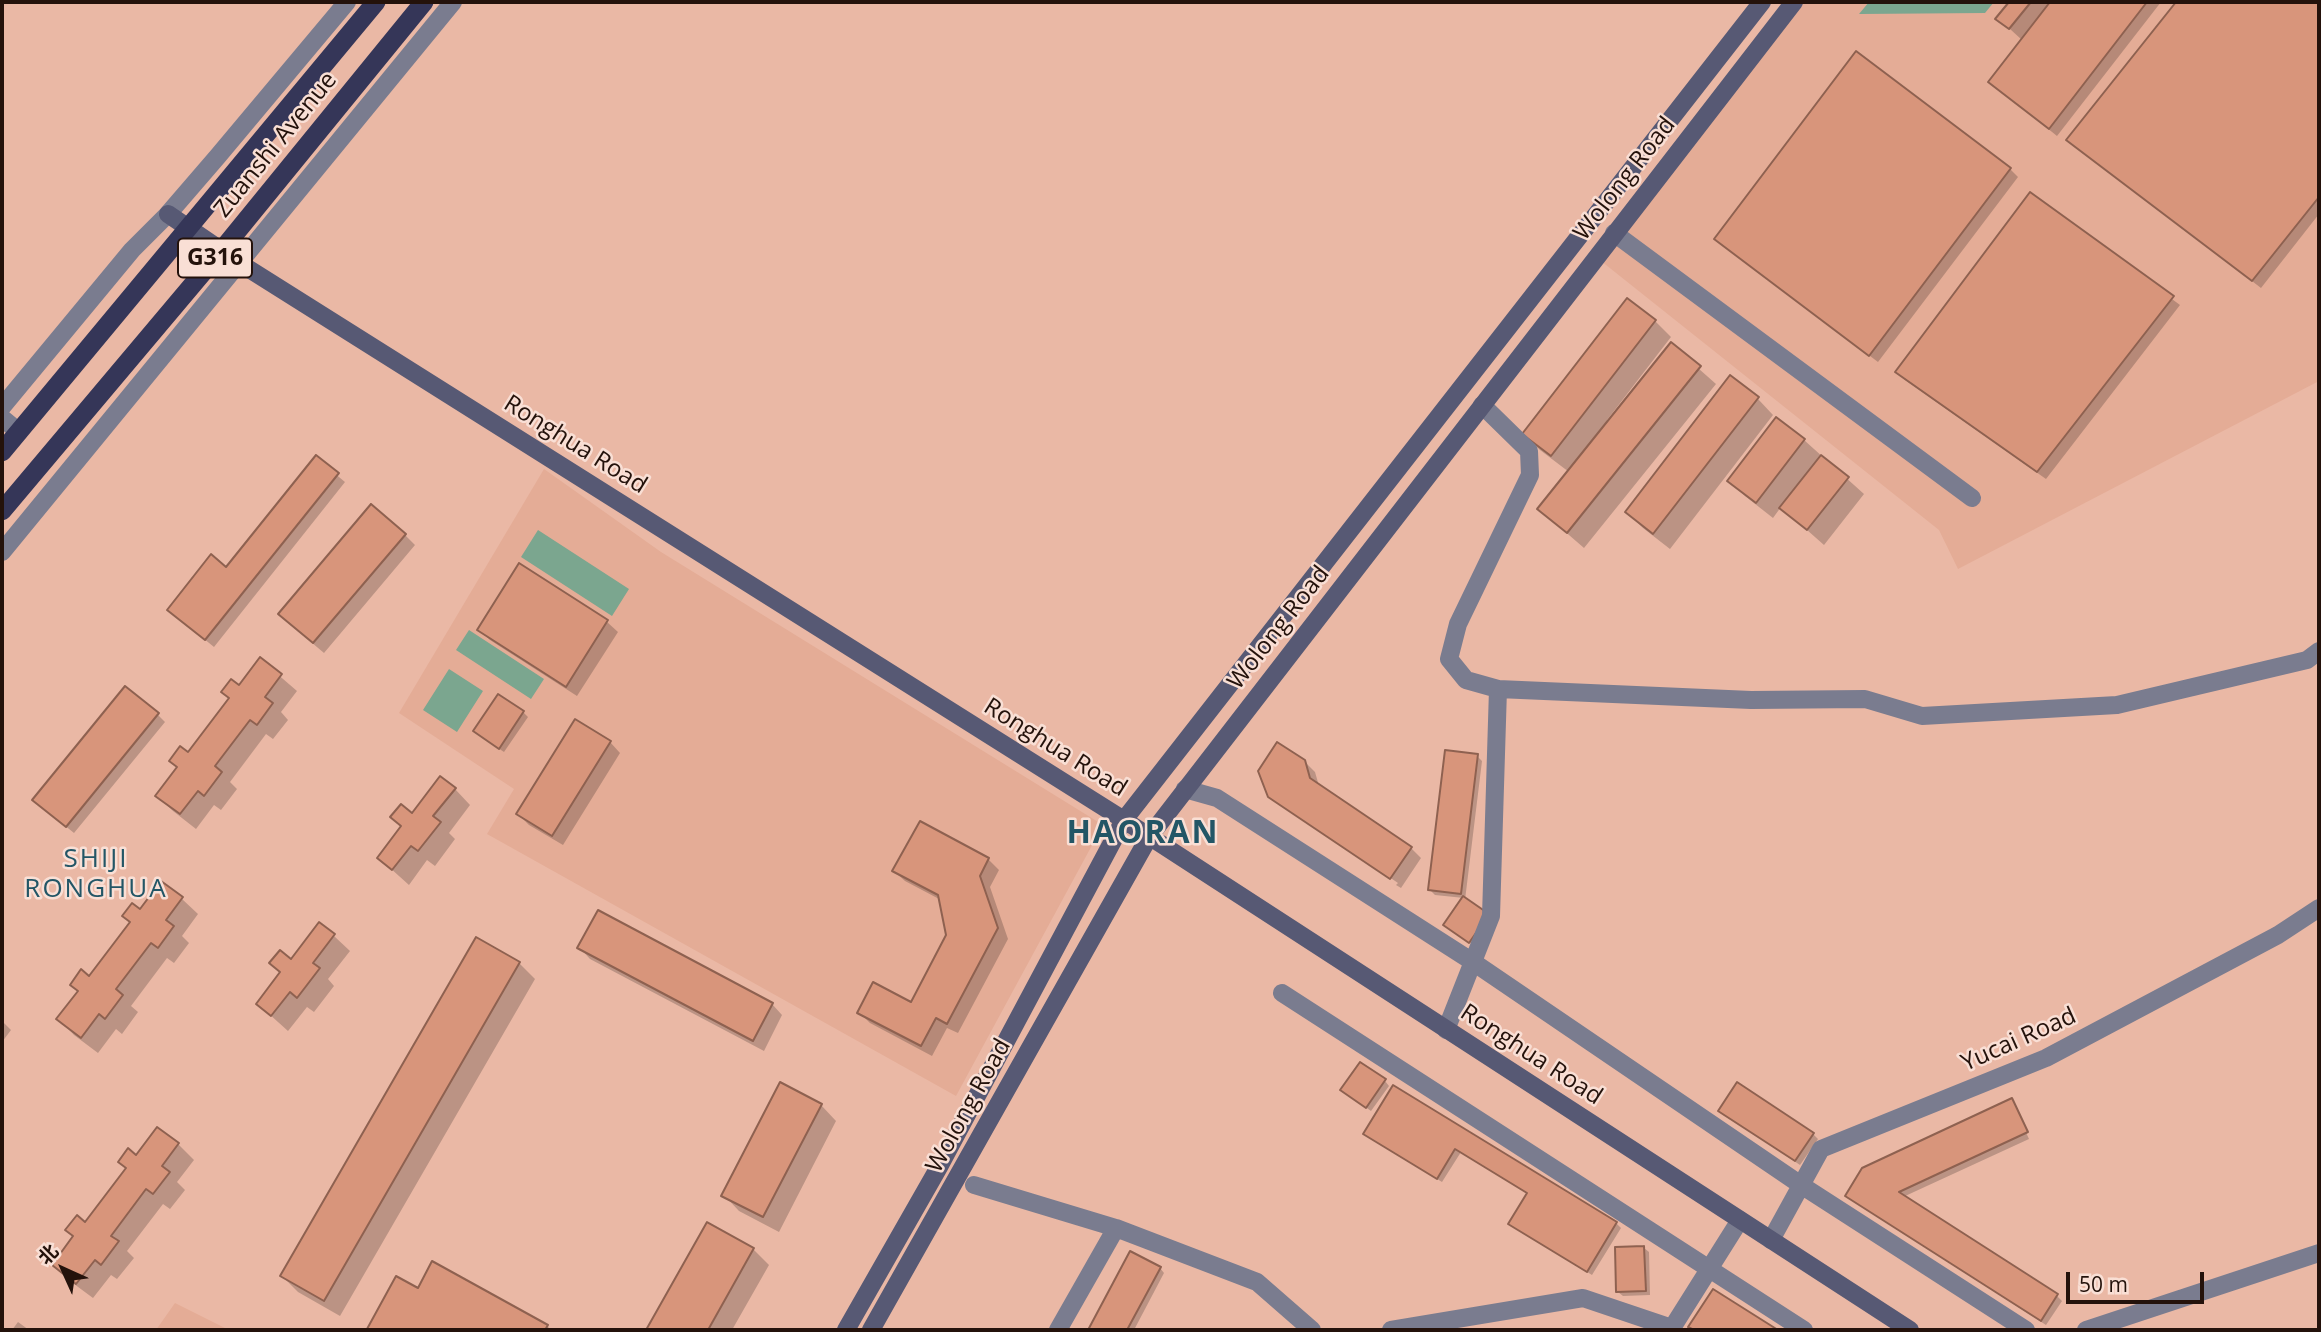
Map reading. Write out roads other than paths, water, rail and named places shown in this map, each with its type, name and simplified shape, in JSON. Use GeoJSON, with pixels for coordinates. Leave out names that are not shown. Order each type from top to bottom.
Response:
{"type":"FeatureCollection","features":[{"type":"Feature","properties":{"kind":"highway","name":"Zuanshi Avenue"},"geometry":{"type":"LineString","coordinates":[[2,452],[376,2]]}},
{"type":"Feature","properties":{"kind":"highway","name":"Zuanshi Avenue"},"geometry":{"type":"LineString","coordinates":[[2,511],[222,250],[424,2]]}},
{"type":"Feature","properties":{"kind":"main road","name":"Wolong Road"},"geometry":{"type":"LineString","coordinates":[[846,1330],[939,1167],[1124,820],[1762,2]]}},
{"type":"Feature","properties":{"kind":"main road","name":"Wolong Road"},"geometry":{"type":"LineString","coordinates":[[871,1330],[1149,836],[1794,2]]}},
{"type":"Feature","properties":{"kind":"main road","name":"Ronghua Road"},"geometry":{"type":"LineString","coordinates":[[168,214],[241,264],[1149,836],[1910,1330]]}},
{"type":"Feature","properties":{"kind":"street"},"geometry":{"type":"LineString","coordinates":[[2,552],[241,264],[453,2]]}},
{"type":"Feature","properties":{"kind":"street"},"geometry":{"type":"LineString","coordinates":[[2,407],[132,250],[168,214],[348,3]]}},
{"type":"Feature","properties":{"kind":"street"},"geometry":{"type":"LineString","coordinates":[[310,178],[337,109]]}},
{"type":"Feature","properties":{"kind":"street"},"geometry":{"type":"LineString","coordinates":[[1614,233],[1972,498]]}},
{"type":"Feature","properties":{"kind":"street"},"geometry":{"type":"LineString","coordinates":[[1482,405],[1529,451],[1530,475],[1458,624],[1450,659],[1466,680],[1498,689],[1751,700],[1865,699],[1922,716],[2117,705],[2307,660],[2319,651]]}},
{"type":"Feature","properties":{"kind":"street"},"geometry":{"type":"LineString","coordinates":[[2,418],[19,432]]}},
{"type":"Feature","properties":{"kind":"street"},"geometry":{"type":"LineString","coordinates":[[1446,1030],[1491,916],[1498,689]]}},
{"type":"Feature","properties":{"kind":"street"},"geometry":{"type":"LineString","coordinates":[[1185,789],[1217,798],[1473,962],[1801,1185],[2026,1330]]}},
{"type":"Feature","properties":{"kind":"street","name":"Yucai Road"},"geometry":{"type":"LineString","coordinates":[[1771,1240],[1821,1149],[2046,1058],[2278,935],[2319,908]]}},
{"type":"Feature","properties":{"kind":"street"},"geometry":{"type":"LineString","coordinates":[[1282,993],[1804,1330]]}},
{"type":"Feature","properties":{"kind":"street"},"geometry":{"type":"LineString","coordinates":[[974,1185],[1059,1213],[1116,1228],[1257,1282],[1312,1330]]}},
{"type":"Feature","properties":{"kind":"street"},"geometry":{"type":"LineString","coordinates":[[1391,1330],[1584,1298],[1672,1328],[1740,1220]]}},
{"type":"Feature","properties":{"kind":"street"},"geometry":{"type":"LineString","coordinates":[[1058,1330],[1116,1228]]}},
{"type":"Feature","properties":{"kind":"street"},"geometry":{"type":"LineString","coordinates":[[2085,1330],[2319,1254]]}},
{"type":"Feature","properties":{"kind":"district","name":"HAORAN"},"geometry":{"type":"Point","coordinates":[1143,834]}},
{"type":"Feature","properties":{"kind":"district","name":"SHIJI RONGHUA"},"geometry":{"type":"Point","coordinates":[96,875]}}]}
